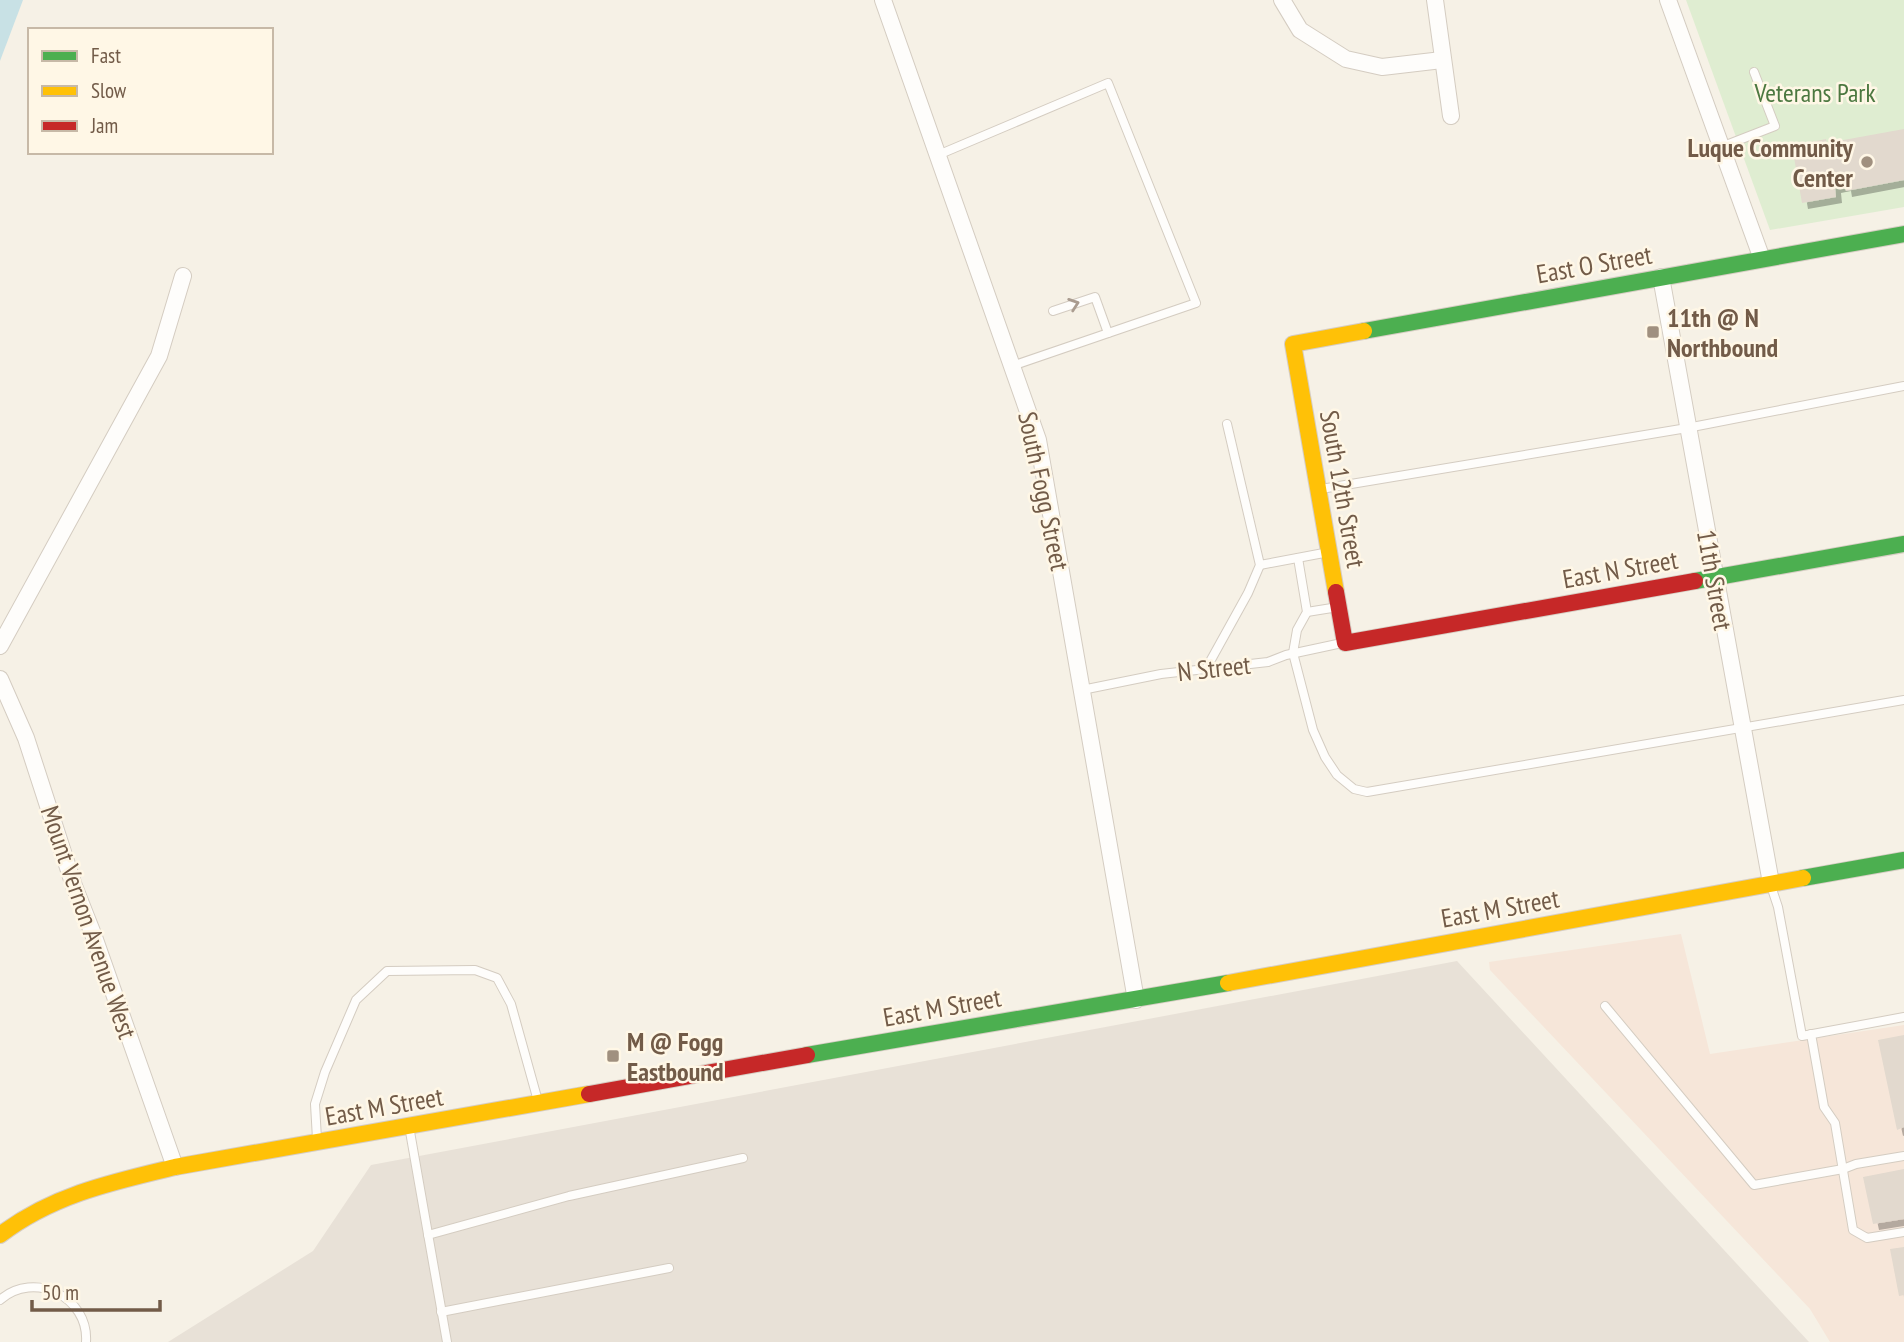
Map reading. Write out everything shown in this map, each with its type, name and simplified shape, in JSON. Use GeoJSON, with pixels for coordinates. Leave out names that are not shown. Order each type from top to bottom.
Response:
{"type":"FeatureCollection","features":[{"type":"Feature","properties":{"kind":"street","name":"South Fogg Street"},"geometry":{"type":"LineString","coordinates":[[883,0],[1038,440],[1136,1000]]}},
{"type":"Feature","properties":{"kind":"street"},"geometry":{"type":"LineString","coordinates":[[1282,0],[1300,30],[1346,59],[1382,67],[1442,60]]}},
{"type":"Feature","properties":{"kind":"street"},"geometry":{"type":"LineString","coordinates":[[1435,0],[1451,116]]}},
{"type":"Feature","properties":{"kind":"street"},"geometry":{"type":"LineString","coordinates":[[1668,0],[1762,259]]}},
{"type":"Feature","properties":{"kind":"street","name":"East O Street"},"geometry":{"type":"LineString","coordinates":[[1293,344],[1904,234]]}},
{"type":"Feature","properties":{"kind":"street"},"geometry":{"type":"LineString","coordinates":[[0,646],[159,356],[183,276]]}},
{"type":"Feature","properties":{"kind":"street","name":"11th Street"},"geometry":{"type":"LineString","coordinates":[[1661,277],[1770,883]]}},
{"type":"Feature","properties":{"kind":"street","name":"South 12th Street"},"geometry":{"type":"LineString","coordinates":[[1293,344],[1345,643]]}},
{"type":"Feature","properties":{"kind":"street","name":"East N Street"},"geometry":{"type":"LineString","coordinates":[[1345,643],[1904,544]]}},
{"type":"Feature","properties":{"kind":"street","name":"Mount Vernon Avenue West"},"geometry":{"type":"LineString","coordinates":[[0,679],[26,738],[74,887],[98,947],[175,1167]]}},
{"type":"Feature","properties":{"kind":"street","name":"East M Street"},"geometry":{"type":"LineString","coordinates":[[0,1235],[51,1203],[97,1185],[175,1167],[1136,1000],[1904,860]]}},
{"type":"Feature","properties":{"kind":"lane"},"geometry":{"type":"LineString","coordinates":[[1721,147],[1774,126],[1754,72]]}},
{"type":"Feature","properties":{"kind":"lane"},"geometry":{"type":"LineString","coordinates":[[937,155],[1108,83],[1196,303],[1012,366]]}},
{"type":"Feature","properties":{"kind":"lane"},"geometry":{"type":"LineString","coordinates":[[1053,311],[1095,297],[1108,333]]}},
{"type":"Feature","properties":{"kind":"lane"},"geometry":{"type":"LineString","coordinates":[[1318,489],[1687,428],[1904,386]]}},
{"type":"Feature","properties":{"kind":"lane"},"geometry":{"type":"LineString","coordinates":[[1207,667],[1248,593],[1260,565],[1227,425]]}},
{"type":"Feature","properties":{"kind":"lane"},"geometry":{"type":"LineString","coordinates":[[1260,565],[1329,552]]}},
{"type":"Feature","properties":{"kind":"lane"},"geometry":{"type":"LineString","coordinates":[[1298,558],[1307,612],[1297,630],[1293,653],[1313,730],[1325,757],[1346,784],[1354,789],[1367,792],[1904,700]]}},
{"type":"Feature","properties":{"kind":"lane"},"geometry":{"type":"LineString","coordinates":[[1307,612],[1339,607]]}},
{"type":"Feature","properties":{"kind":"lane","name":"N Street"},"geometry":{"type":"LineString","coordinates":[[1082,690],[1207,667],[1254,664],[1345,643]]}},
{"type":"Feature","properties":{"kind":"lane"},"geometry":{"type":"LineString","coordinates":[[1770,883],[1778,907],[1802,1036],[1904,1017]]}},
{"type":"Feature","properties":{"kind":"lane"},"geometry":{"type":"LineString","coordinates":[[318,1142],[316,1104],[325,1072],[356,1000],[387,971],[475,970],[497,978],[512,1004],[538,1103]]}},
{"type":"Feature","properties":{"kind":"lane"},"geometry":{"type":"LineString","coordinates":[[1605,1006],[1754,1185],[1904,1156]]}},
{"type":"Feature","properties":{"kind":"lane"},"geometry":{"type":"LineString","coordinates":[[1811,1034],[1824,1107],[1835,1123],[1853,1230],[1867,1238],[1904,1232]]}},
{"type":"Feature","properties":{"kind":"lane"},"geometry":{"type":"LineString","coordinates":[[409,1126],[447,1342]]}},
{"type":"Feature","properties":{"kind":"lane"},"geometry":{"type":"LineString","coordinates":[[428,1235],[569,1196],[743,1158]]}},
{"type":"Feature","properties":{"kind":"lane"},"geometry":{"type":"LineString","coordinates":[[442,1312],[669,1268]]}},
{"type":"Feature","properties":{"kind":"lane"},"geometry":{"type":"LineString","coordinates":[[0,1300],[7,1294],[26,1287],[47,1288],[66,1297],[80,1313],[87,1332],[86,1342]]}},
{"type":"Feature","properties":{"kind":"shaded area"},"geometry":{"type":"Polygon","coordinates":[[[1681,934],[1710,1054],[1904,1025],[1904,1342],[1830,1342],[1810,1309],[1490,970],[1489,962],[1681,934]]]}},
{"type":"Feature","properties":{"kind":"shaded area"},"geometry":{"type":"Polygon","coordinates":[[[1457,961],[1809,1342],[168,1342],[313,1251],[371,1165],[1457,961]]]}},
{"type":"Feature","properties":{"kind":"green space","name":"Veterans Park"},"geometry":{"type":"Polygon","coordinates":[[[1686,0],[1904,0],[1904,207],[1770,230],[1686,0]]]}},
{"type":"Feature","properties":{"kind":"water"},"geometry":{"type":"Polygon","coordinates":[[[0,0],[23,0],[0,61],[0,0]]]}},
{"type":"Feature","properties":{"kind":"building","name":"Luque Community Center"},"geometry":{"type":"Polygon","coordinates":[[[1904,129],[1904,180],[1846,191],[1845,185],[1835,187],[1836,197],[1802,203],[1792,146],[1826,139],[1827,143],[1904,129]]]}},
{"type":"Feature","properties":{"kind":"building"},"geometry":{"type":"Polygon","coordinates":[[[1904,1035],[1904,1127],[1897,1130],[1878,1040],[1904,1035]]]}},
{"type":"Feature","properties":{"kind":"building"},"geometry":{"type":"Polygon","coordinates":[[[1904,1169],[1904,1219],[1873,1224],[1863,1177],[1904,1169]]]}},
{"type":"Feature","properties":{"kind":"building"},"geometry":{"type":"Polygon","coordinates":[[[1904,1247],[1904,1295],[1899,1296],[1890,1249],[1904,1247]]]}},
{"type":"Feature","properties":{"kind":"traffic: fast"},"geometry":{"type":"LineString","coordinates":[[1364,331],[1904,234]]}},
{"type":"Feature","properties":{"kind":"traffic: fast"},"geometry":{"type":"LineString","coordinates":[[1695,581],[1904,544]]}},
{"type":"Feature","properties":{"kind":"traffic: fast"},"geometry":{"type":"LineString","coordinates":[[1803,878],[1904,860]]}},
{"type":"Feature","properties":{"kind":"traffic: fast"},"geometry":{"type":"LineString","coordinates":[[807,1055],[1228,983]]}},
{"type":"Feature","properties":{"kind":"traffic: slow"},"geometry":{"type":"LineString","coordinates":[[1336,592],[1293,344],[1364,331]]}},
{"type":"Feature","properties":{"kind":"traffic: slow"},"geometry":{"type":"LineString","coordinates":[[1228,983],[1803,878]]}},
{"type":"Feature","properties":{"kind":"traffic: slow"},"geometry":{"type":"LineString","coordinates":[[0,1235],[20,1221],[62,1200],[175,1167],[589,1094]]}},
{"type":"Feature","properties":{"kind":"traffic: jam"},"geometry":{"type":"LineString","coordinates":[[1336,592],[1345,643],[1695,581]]}},
{"type":"Feature","properties":{"kind":"traffic: jam"},"geometry":{"type":"LineString","coordinates":[[589,1094],[807,1055]]}},
{"type":"Feature","properties":{"kind":"place","name":"Luque Community Center"},"geometry":{"type":"Point","coordinates":[1867,162]}},
{"type":"Feature","properties":{"kind":"place","name":"11th @ N Northbound"},"geometry":{"type":"Point","coordinates":[1653,332]}},
{"type":"Feature","properties":{"kind":"place","name":"M @ Fogg Eastbound"},"geometry":{"type":"Point","coordinates":[613,1056]}}]}
